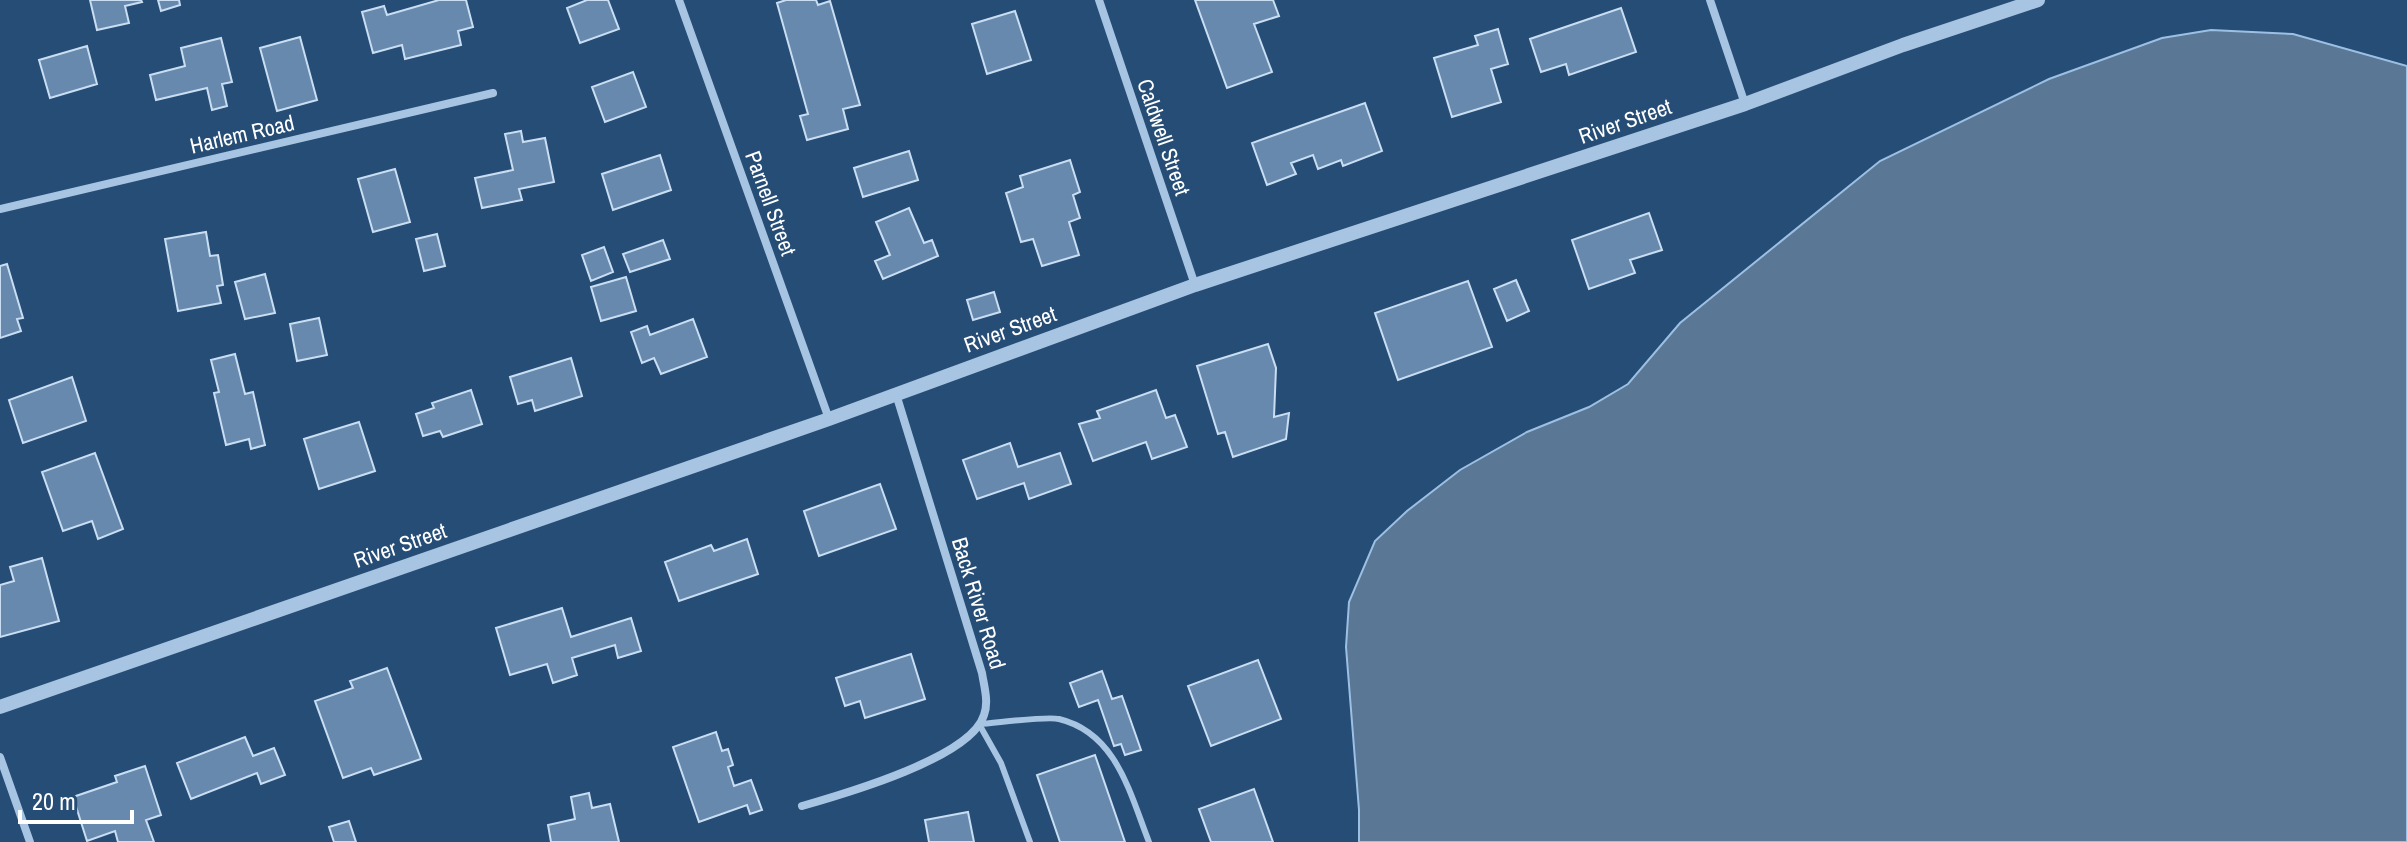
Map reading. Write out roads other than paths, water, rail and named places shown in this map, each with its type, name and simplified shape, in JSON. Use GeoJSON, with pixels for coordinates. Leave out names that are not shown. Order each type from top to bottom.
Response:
{"type":"FeatureCollection","features":[{"type":"Feature","properties":{"kind":"street","name":"Parnell Street"},"geometry":{"type":"LineString","coordinates":[[679,0],[829,419]]}},
{"type":"Feature","properties":{"kind":"street","name":"Caldwell Street"},"geometry":{"type":"LineString","coordinates":[[1099,0],[1195,285]]}},
{"type":"Feature","properties":{"kind":"street"},"geometry":{"type":"LineString","coordinates":[[1710,0],[1745,104]]}},
{"type":"Feature","properties":{"kind":"street","name":"River Street"},"geometry":{"type":"LineString","coordinates":[[0,707],[829,419],[1195,285],[1745,104],[1903,45],[2038,0]]}},
{"type":"Feature","properties":{"kind":"street","name":"Harlem Road"},"geometry":{"type":"LineString","coordinates":[[0,209],[493,93]]}},
{"type":"Feature","properties":{"kind":"street","name":"Back River Road"},"geometry":{"type":"LineString","coordinates":[[896,394],[982,673],[986,694],[984,715],[979,724]]}},
{"type":"Feature","properties":{"kind":"street"},"geometry":{"type":"LineString","coordinates":[[802,806],[917,767],[974,734],[979,724]]}},
{"type":"Feature","properties":{"kind":"street"},"geometry":{"type":"LineString","coordinates":[[0,757],[30,842]]}},
{"type":"Feature","properties":{"kind":"lane"},"geometry":{"type":"LineString","coordinates":[[1030,842],[1001,763],[979,724],[1056,718],[1081,728],[1101,742],[1116,759],[1149,842]]}},
{"type":"Feature","properties":{"kind":"water"},"geometry":{"type":"Polygon","coordinates":[[[2211,30],[2293,34],[2407,66],[2407,842],[1359,842],[1346,647],[1349,602],[1375,541],[1407,511],[1460,470],[1527,432],[1589,407],[1628,384],[1680,323],[1880,161],[2049,79],[2162,38],[2211,30]]]}}]}
